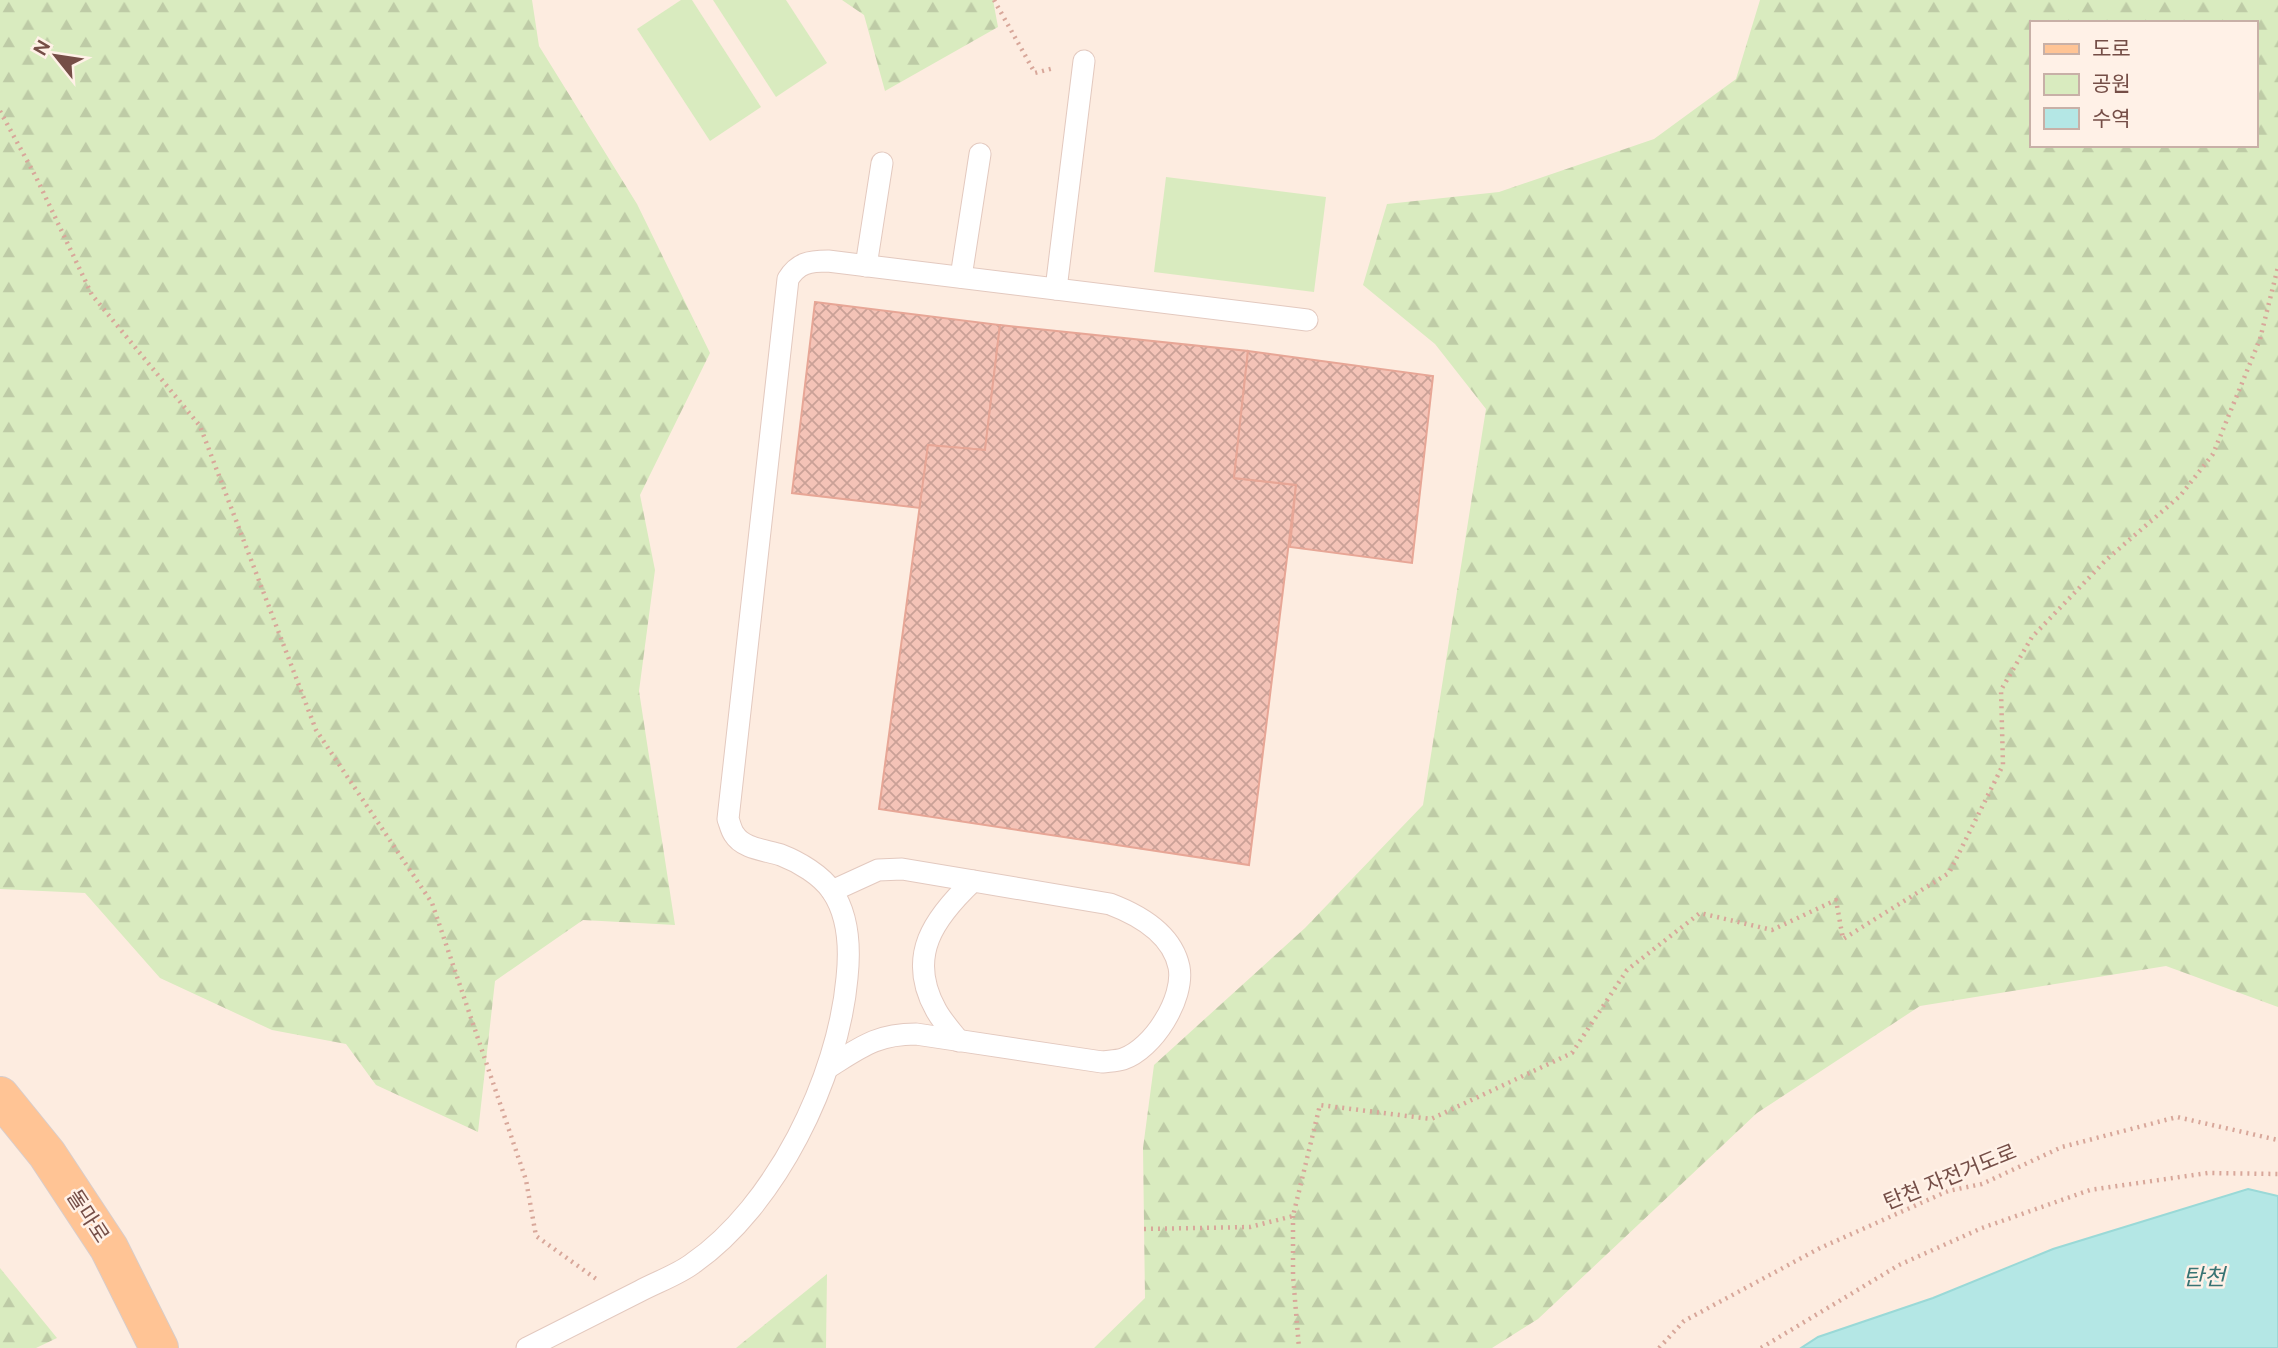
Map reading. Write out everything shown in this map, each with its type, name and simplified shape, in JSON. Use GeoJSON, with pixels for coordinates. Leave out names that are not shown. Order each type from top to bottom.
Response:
{"type":"FeatureCollection","features":[{"type":"Feature","properties":{"kind":"main road","name":"돌마로"},"geometry":{"type":"LineString","coordinates":[[0,1096],[47,1154],[109,1248],[159,1348]]}},
{"type":"Feature","properties":{"kind":"lane"},"geometry":{"type":"LineString","coordinates":[[1056,289],[1084,61]]}},
{"type":"Feature","properties":{"kind":"lane"},"geometry":{"type":"LineString","coordinates":[[961,277],[980,155]]}},
{"type":"Feature","properties":{"kind":"lane"},"geometry":{"type":"LineString","coordinates":[[866,265],[882,163]]}},
{"type":"Feature","properties":{"kind":"lane"},"geometry":{"type":"LineString","coordinates":[[527,1348],[692,1265],[724,1237],[754,1204],[802,1128],[819,1093],[834,1051],[846,995],[850,953],[845,920],[832,891],[807,868],[780,855],[751,847],[734,836],[728,819],[788,279],[795,268],[810,261],[866,265],[1307,320]]}},
{"type":"Feature","properties":{"kind":"lane"},"geometry":{"type":"LineString","coordinates":[[829,1067],[891,1034],[916,1034],[1102,1062],[1125,1059],[1150,1042],[1166,1018],[1177,995],[1179,968],[1168,943],[1151,925],[1131,912],[1110,904],[902,869],[878,870],[832,891]]}},
{"type":"Feature","properties":{"kind":"lane"},"geometry":{"type":"LineString","coordinates":[[959,1041],[937,1011],[926,987],[924,970],[926,949],[934,924],[973,881]]}},
{"type":"Feature","properties":{"kind":"path"},"geometry":{"type":"LineString","coordinates":[[993,0],[1035,73],[1084,61]]}},
{"type":"Feature","properties":{"kind":"path"},"geometry":{"type":"LineString","coordinates":[[0,111],[36,177],[92,295],[200,426],[316,730],[432,903],[526,1180],[536,1237],[625,1299]]}},
{"type":"Feature","properties":{"kind":"path"},"geometry":{"type":"LineString","coordinates":[[1299,1348],[1293,1276],[1293,1216],[1320,1105],[1431,1119],[1572,1053],[1627,970],[1700,913],[1772,930],[1836,900],[1843,939],[1949,873],[2003,765],[2001,690],[2032,636],[2106,560],[2179,496],[2213,454],[2260,339],[2278,267]]}},
{"type":"Feature","properties":{"kind":"path","name":"탄천 자전거도로"},"geometry":{"type":"LineString","coordinates":[[1659,1348],[1684,1321],[1820,1248],[1948,1191],[1982,1184],[2062,1147],[2178,1117],[2278,1140]]}},
{"type":"Feature","properties":{"kind":"path"},"geometry":{"type":"LineString","coordinates":[[1761,1348],[1899,1265],[1982,1228],[2090,1189],[2208,1173],[2278,1174]]}},
{"type":"Feature","properties":{"kind":"path"},"geometry":{"type":"LineString","coordinates":[[1144,1229],[1250,1227],[1293,1216]]}},
{"type":"Feature","properties":{"kind":"green space"},"geometry":{"type":"Polygon","coordinates":[[[0,0],[532,0],[539,46],[637,204],[710,353],[640,495],[655,570],[639,691],[675,925],[583,920],[495,981],[478,1132],[376,1085],[346,1044],[272,1030],[160,978],[85,893],[0,889],[0,0]]]}},
{"type":"Feature","properties":{"kind":"green space"},"geometry":{"type":"Polygon","coordinates":[[[681,0],[692,0],[761,107],[710,141],[637,29],[681,0]]]}},
{"type":"Feature","properties":{"kind":"green space"},"geometry":{"type":"Polygon","coordinates":[[[713,0],[786,0],[827,63],[776,97],[713,0]]]}},
{"type":"Feature","properties":{"kind":"green space"},"geometry":{"type":"Polygon","coordinates":[[[842,0],[993,0],[998,27],[885,91],[864,15],[842,0]]]}},
{"type":"Feature","properties":{"kind":"green space"},"geometry":{"type":"Polygon","coordinates":[[[1760,0],[2278,0],[2278,1007],[2166,966],[1920,1006],[1757,1113],[1538,1319],[1492,1348],[1094,1348],[1145,1298],[1143,1148],[1154,1065],[1305,928],[1423,805],[1486,409],[1435,344],[1363,285],[1387,204],[1499,192],[1654,139],[1736,79],[1760,0]]]}},
{"type":"Feature","properties":{"kind":"green space"},"geometry":{"type":"Polygon","coordinates":[[[1166,177],[1326,197],[1314,292],[1154,272],[1166,177]]]}},
{"type":"Feature","properties":{"kind":"green space"},"geometry":{"type":"Polygon","coordinates":[[[0,1268],[57,1338],[36,1348],[0,1348],[0,1268]]]}},
{"type":"Feature","properties":{"kind":"green space"},"geometry":{"type":"Polygon","coordinates":[[[827,1274],[826,1348],[736,1348],[827,1274]]]}},
{"type":"Feature","properties":{"kind":"water","name":"탄천"},"geometry":{"type":"Polygon","coordinates":[[[2248,1189],[2278,1196],[2278,1348],[1801,1348],[1818,1337],[1933,1298],[2053,1249],[2248,1189]]]}},
{"type":"Feature","properties":{"kind":"building"},"geometry":{"type":"Polygon","coordinates":[[[815,302],[1000,325],[985,450],[928,445],[920,508],[792,493],[815,302]]]}},
{"type":"Feature","properties":{"kind":"building"},"geometry":{"type":"Polygon","coordinates":[[[1000,325],[1248,351],[1234,478],[1296,485],[1249,865],[879,809],[928,445],[985,450],[1000,325]]]}},
{"type":"Feature","properties":{"kind":"building"},"geometry":{"type":"Polygon","coordinates":[[[1248,351],[1433,376],[1412,563],[1290,547],[1296,485],[1234,478],[1248,351]]]}}]}
